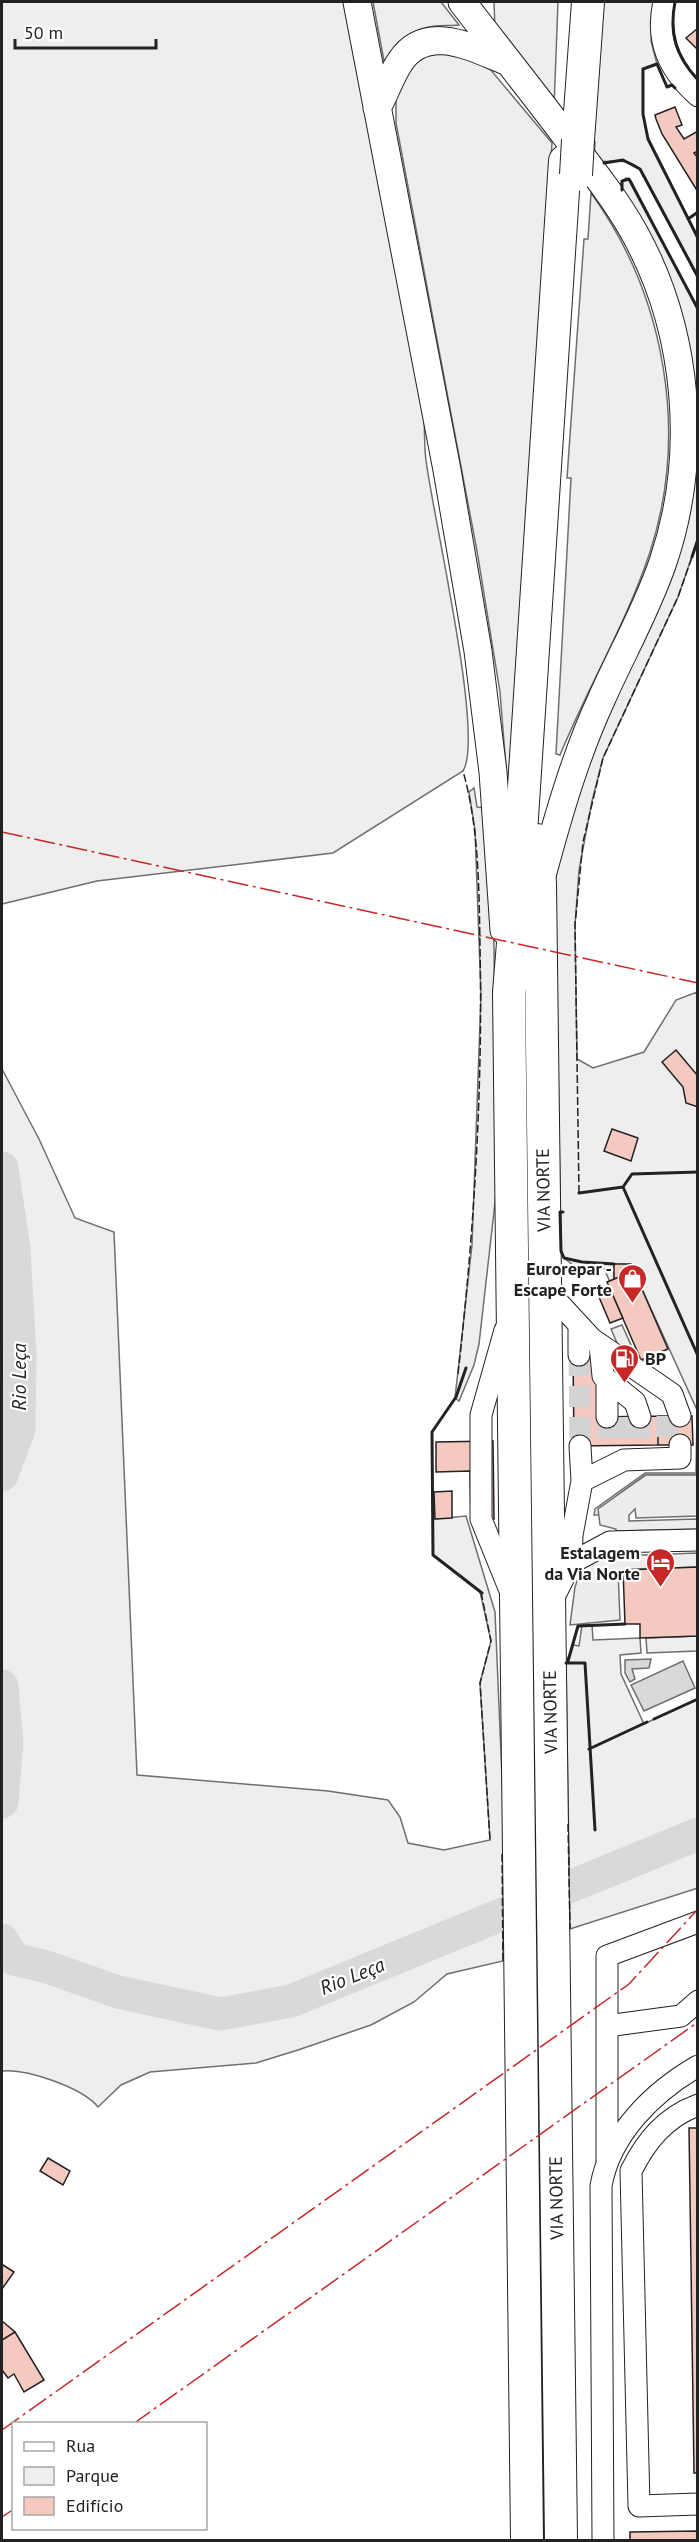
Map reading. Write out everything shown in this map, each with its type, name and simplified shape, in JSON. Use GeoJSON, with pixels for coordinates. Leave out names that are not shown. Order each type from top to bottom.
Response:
{"type":"FeatureCollection","features":[{"type":"Feature","properties":{"kind":"highway"},"geometry":{"type":"LineString","coordinates":[[572,150],[577,2]]}},
{"type":"Feature","properties":{"kind":"highway"},"geometry":{"type":"LineString","coordinates":[[572,150],[588,2]]}},
{"type":"Feature","properties":{"kind":"highway","name":"VIA NORTE"},"geometry":{"type":"LineString","coordinates":[[561,2541],[540,884],[536,818],[572,150]]}},
{"type":"Feature","properties":{"kind":"highway","name":"VIA NORTE"},"geometry":{"type":"LineString","coordinates":[[527,2541],[508,992],[572,150]]}},
{"type":"Feature","properties":{"kind":"main road"},"geometry":{"type":"LineString","coordinates":[[357,2],[449,482],[480,661],[494,784],[508,992]]}},
{"type":"Feature","properties":{"kind":"main road"},"geometry":{"type":"LineString","coordinates":[[462,2],[478,13],[507,62],[615,201],[643,250],[661,295],[675,345],[684,428],[683,475],[675,519],[663,562],[644,610],[582,746],[566,788],[540,884]]}},
{"type":"Feature","properties":{"kind":"main road"},"geometry":{"type":"LineString","coordinates":[[377,108],[399,62],[412,49],[431,41],[452,40],[507,62]]}},
{"type":"Feature","properties":{"kind":"street"},"geometry":{"type":"LineString","coordinates":[[664,2],[661,38],[667,60],[681,80],[698,96]]}},
{"type":"Feature","properties":{"kind":"street"},"geometry":{"type":"LineString","coordinates":[[545,1288],[589,1344],[601,1371],[615,1386],[623,1417]]}},
{"type":"Feature","properties":{"kind":"street"},"geometry":{"type":"LineString","coordinates":[[589,1344],[668,1390],[674,1416]]}},
{"type":"Feature","properties":{"kind":"street"},"geometry":{"type":"LineString","coordinates":[[549,1607],[571,1563],[572,1535],[576,1519],[609,1457],[672,1449]]}},
{"type":"Feature","properties":{"kind":"street"},"geometry":{"type":"LineString","coordinates":[[576,1519],[595,1536],[610,1542],[698,1540]]}},
{"type":"Feature","properties":{"kind":"street"},"geometry":{"type":"LineString","coordinates":[[571,1563],[610,1542]]}},
{"type":"Feature","properties":{"kind":"street"},"geometry":{"type":"LineString","coordinates":[[607,2164],[607,1956],[698,1922]]}},
{"type":"Feature","properties":{"kind":"street"},"geometry":{"type":"LineString","coordinates":[[607,2026],[681,2016],[698,2001]]}},
{"type":"Feature","properties":{"kind":"street"},"geometry":{"type":"LineString","coordinates":[[603,2541],[601,2186],[616,2144],[641,2110],[654,2096],[698,2066]]}},
{"type":"Feature","properties":{"kind":"street"},"geometry":{"type":"LineString","coordinates":[[698,2105],[673,2117],[654,2132],[631,2171],[639,2506],[698,2504]]}},
{"type":"Feature","properties":{"kind":"green space"},"geometry":{"type":"Polygon","coordinates":[[[2,2],[345,2],[424,419],[430,487],[463,671],[468,750],[463,771],[333,853],[97,881],[2,904],[2,2]]]}},
{"type":"Feature","properties":{"kind":"green space"},"geometry":{"type":"Polygon","coordinates":[[[373,2],[441,2],[459,25],[427,27],[412,33],[384,61],[373,2]]]}},
{"type":"Feature","properties":{"kind":"green space"},"geometry":{"type":"Polygon","coordinates":[[[494,2],[558,2],[554,107],[495,29],[494,2]]]}},
{"type":"Feature","properties":{"kind":"green space"},"geometry":{"type":"Polygon","coordinates":[[[601,2],[654,2],[651,41],[657,64],[643,69],[643,114],[648,139],[697,238],[697,277],[640,169],[623,161],[594,160],[595,142],[591,142],[601,2]]]}},
{"type":"Feature","properties":{"kind":"green space"},"geometry":{"type":"Polygon","coordinates":[[[442,47],[490,69],[552,143],[509,805],[500,692],[477,551],[396,123],[396,95],[408,64],[442,47]]]}},
{"type":"Feature","properties":{"kind":"green space"},"geometry":{"type":"Polygon","coordinates":[[[626,178],[631,181],[697,309],[698,539],[678,597],[603,758],[592,801],[579,870],[575,925],[577,1059],[593,1068],[644,1052],[676,1000],[697,992],[698,1475],[645,1475],[599,1509],[599,1515],[594,1515],[595,1509],[645,1473],[696,1473],[697,1410],[631,1265],[614,1264],[614,1279],[610,1282],[602,1264],[582,1272],[564,1258],[561,1251],[555,878],[567,817],[692,446],[618,186],[626,178]]]}},
{"type":"Feature","properties":{"kind":"green space"},"geometry":{"type":"Polygon","coordinates":[[[591,193],[616,233],[637,275],[652,320],[663,366],[668,413],[668,460],[662,506],[641,578],[560,755],[556,754],[571,478],[567,478],[584,239],[588,239],[591,193]]]}},
{"type":"Feature","properties":{"kind":"green space"},"geometry":{"type":"Polygon","coordinates":[[[474,788],[477,807],[487,808],[493,867],[497,1185],[479,1344],[474,1365],[459,1401],[455,1398],[472,1245],[481,995],[475,830],[469,792],[474,788]]]}},
{"type":"Feature","properties":{"kind":"green space"},"geometry":{"type":"Polygon","coordinates":[[[2,1069],[39,1139],[75,1218],[114,1232],[137,1775],[328,1791],[388,1800],[400,1817],[408,1843],[444,1850],[490,1840],[480,1683],[491,1641],[480,1592],[433,1555],[433,1517],[435,1519],[466,1516],[495,1612],[504,1823],[503,1961],[447,1974],[414,2002],[371,2025],[256,2063],[150,2072],[121,2085],[98,2107],[91,2100],[67,2086],[39,2076],[2,2071],[2,1069]]]}},
{"type":"Feature","properties":{"kind":"green space"},"geometry":{"type":"Polygon","coordinates":[[[529,1107],[539,1837],[530,1841],[520,1110],[529,1107]]]}},
{"type":"Feature","properties":{"kind":"green space"},"geometry":{"type":"Polygon","coordinates":[[[582,1625],[592,1625],[593,1640],[640,1638],[641,1653],[620,1655],[621,1674],[644,1724],[697,1699],[698,1888],[570,1929],[566,1663],[573,1645],[579,1646],[582,1625]]]}},
{"type":"Feature","properties":{"kind":"green space"},"geometry":{"type":"Polygon","coordinates":[[[697,1636],[697,1651],[647,1653],[646,1638],[697,1636]]]}},
{"type":"Feature","properties":{"kind":"shaded area"},"geometry":{"type":"Polygon","coordinates":[[[622,1325],[631,1345],[620,1350],[611,1329],[622,1325]]]}},
{"type":"Feature","properties":{"kind":"shaded area"},"geometry":{"type":"Polygon","coordinates":[[[646,1475],[697,1475],[697,1516],[636,1518],[635,1509],[629,1515],[629,1521],[697,1519],[697,1529],[616,1531],[616,1529],[600,1525],[598,1509],[646,1475]]]}},
{"type":"Feature","properties":{"kind":"shaded area"},"geometry":{"type":"Polygon","coordinates":[[[617,1553],[618,1556],[697,1553],[697,1567],[618,1570],[620,1620],[570,1625],[575,1587],[581,1570],[585,1565],[605,1554],[617,1553]]]}},
{"type":"Feature","properties":{"kind":"shaded area"},"geometry":{"type":"Polygon","coordinates":[[[651,1659],[649,1668],[632,1669],[635,1679],[630,1682],[625,1673],[625,1660],[651,1659]]]}},
{"type":"Feature","properties":{"kind":"shaded area"},"geometry":{"type":"Polygon","coordinates":[[[683,1661],[695,1688],[644,1711],[631,1685],[683,1661]]]}},
{"type":"Feature","properties":{"kind":"building"},"geometry":{"type":"Polygon","coordinates":[[[698,28],[698,50],[686,38],[698,28]]]}},
{"type":"Feature","properties":{"kind":"building"},"geometry":{"type":"Polygon","coordinates":[[[675,107],[682,125],[676,127],[684,139],[698,131],[698,151],[694,153],[698,158],[698,192],[662,134],[656,119],[655,115],[675,107]]]}},
{"type":"Feature","properties":{"kind":"building"},"geometry":{"type":"Polygon","coordinates":[[[676,1050],[698,1076],[698,1107],[686,1103],[683,1087],[662,1062],[676,1050]]]}},
{"type":"Feature","properties":{"kind":"building"},"geometry":{"type":"Polygon","coordinates":[[[612,1129],[638,1138],[631,1161],[604,1151],[612,1129]]]}},
{"type":"Feature","properties":{"kind":"building"},"geometry":{"type":"Polygon","coordinates":[[[614,1264],[631,1264],[634,1271],[614,1279],[614,1264]]]}},
{"type":"Feature","properties":{"kind":"building"},"geometry":{"type":"Polygon","coordinates":[[[634,1271],[668,1349],[641,1360],[607,1282],[634,1271]]]}},
{"type":"Feature","properties":{"kind":"building"},"geometry":{"type":"Polygon","coordinates":[[[611,1291],[623,1318],[610,1323],[599,1297],[611,1291]]]}},
{"type":"Feature","properties":{"kind":"building"},"geometry":{"type":"Polygon","coordinates":[[[573,1355],[597,1355],[597,1417],[658,1416],[658,1445],[574,1446],[573,1355]]]}},
{"type":"Feature","properties":{"kind":"building"},"geometry":{"type":"Polygon","coordinates":[[[658,1416],[692,1416],[693,1445],[658,1445],[658,1416]]]}},
{"type":"Feature","properties":{"kind":"building"},"geometry":{"type":"Polygon","coordinates":[[[493,1441],[494,1519],[471,1519],[470,1471],[436,1472],[436,1442],[493,1441]]]}},
{"type":"Feature","properties":{"kind":"building"},"geometry":{"type":"Polygon","coordinates":[[[452,1491],[452,1518],[435,1519],[434,1492],[452,1491]]]}},
{"type":"Feature","properties":{"kind":"building","name":"Estalagem da Via Norte"},"geometry":{"type":"Polygon","coordinates":[[[698,1567],[698,1636],[640,1638],[640,1624],[625,1624],[623,1570],[698,1567]]]}},
{"type":"Feature","properties":{"kind":"building"},"geometry":{"type":"Polygon","coordinates":[[[689,2128],[698,2128],[698,2473],[694,2473],[689,2128]]]}},
{"type":"Feature","properties":{"kind":"building"},"geometry":{"type":"Polygon","coordinates":[[[48,2158],[70,2171],[63,2185],[40,2171],[48,2158]]]}},
{"type":"Feature","properties":{"kind":"building"},"geometry":{"type":"Polygon","coordinates":[[[3,2265],[14,2272],[2,2289],[2,2267],[3,2265]]]}},
{"type":"Feature","properties":{"kind":"building"},"geometry":{"type":"Polygon","coordinates":[[[2,2321],[15,2332],[2,2340],[2,2321]]]}},
{"type":"Feature","properties":{"kind":"building"},"geometry":{"type":"Polygon","coordinates":[[[15,2332],[44,2380],[24,2392],[14,2374],[8,2378],[2,2370],[2,2340],[15,2332]]]}},
{"type":"Feature","properties":{"kind":"building"},"geometry":{"type":"Polygon","coordinates":[[[698,2531],[698,2540],[630,2540],[630,2532],[698,2531]]]}},
{"type":"Feature","properties":{"kind":"waterway","name":"Rio Leça"},"geometry":{"type":"LineString","coordinates":[[2,1168],[14,1249],[20,1353],[19,1429],[2,1475]]}},
{"type":"Feature","properties":{"kind":"waterway","name":"Rio Leça"},"geometry":{"type":"LineString","coordinates":[[2,1686],[7,1743],[2,1802]]}},
{"type":"Feature","properties":{"kind":"waterway","name":"Rio Leça"},"geometry":{"type":"LineString","coordinates":[[2,1940],[14,1959],[47,1967],[118,1992],[220,2014],[291,2001],[698,1834]]}},
{"type":"Feature","properties":{"kind":"tunnel"},"geometry":{"type":"LineString","coordinates":[[579,1355],[580,1446]]}},
{"type":"Feature","properties":{"kind":"tunnel"},"geometry":{"type":"LineString","coordinates":[[667,1416],[667,1445]]}},
{"type":"Feature","properties":{"kind":"tunnel"},"geometry":{"type":"LineString","coordinates":[[607,1417],[608,1446]]}},
{"type":"Feature","properties":{"kind":"tunnel"},"geometry":{"type":"LineString","coordinates":[[623,1417],[624,1446]]}},
{"type":"Feature","properties":{"kind":"tunnel"},"geometry":{"type":"LineString","coordinates":[[640,1417],[640,1445]]}},
{"type":"Feature","properties":{"kind":"fence"},"geometry":{"type":"LineString","coordinates":[[579,1193],[575,925],[583,842],[603,758],[678,597],[692,557]]}},
{"type":"Feature","properties":{"kind":"fence"},"geometry":{"type":"LineString","coordinates":[[458,1374],[469,1267],[476,1161],[481,1001],[477,858],[472,814],[463,771]]}},
{"type":"Feature","properties":{"kind":"fence"},"geometry":{"type":"LineString","coordinates":[[481,1592],[491,1641],[480,1683],[490,1840]]}},
{"type":"Feature","properties":{"kind":"fence"},"geometry":{"type":"LineString","coordinates":[[568,1824],[570,1929]]}},
{"type":"Feature","properties":{"kind":"fence"},"geometry":{"type":"LineString","coordinates":[[502,1854],[503,1961]]}},
{"type":"Feature","properties":{"kind":"wall"},"geometry":{"type":"LineString","coordinates":[[675,2],[673,24],[676,44],[684,62],[698,80]]}},
{"type":"Feature","properties":{"kind":"wall"},"geometry":{"type":"LineString","coordinates":[[675,88],[672,85],[667,87],[657,64],[643,69],[643,114],[648,139],[698,238]]}},
{"type":"Feature","properties":{"kind":"wall"},"geometry":{"type":"LineString","coordinates":[[604,163],[623,160],[640,169],[698,277]]}},
{"type":"Feature","properties":{"kind":"wall"},"geometry":{"type":"LineString","coordinates":[[622,190],[622,181],[629,179],[698,309]]}},
{"type":"Feature","properties":{"kind":"wall"},"geometry":{"type":"LineString","coordinates":[[688,219],[698,212]]}},
{"type":"Feature","properties":{"kind":"wall"},"geometry":{"type":"LineString","coordinates":[[692,557],[698,539]]}},
{"type":"Feature","properties":{"kind":"wall"},"geometry":{"type":"LineString","coordinates":[[623,1187],[632,1174],[698,1172]]}},
{"type":"Feature","properties":{"kind":"wall"},"geometry":{"type":"LineString","coordinates":[[579,1193],[623,1187],[698,1356]]}},
{"type":"Feature","properties":{"kind":"wall"},"geometry":{"type":"LineString","coordinates":[[563,1212],[560,1212],[561,1251],[564,1258],[582,1262],[614,1264]]}},
{"type":"Feature","properties":{"kind":"wall"},"geometry":{"type":"LineString","coordinates":[[466,1368],[456,1397],[432,1432],[433,1555],[482,1593]]}},
{"type":"Feature","properties":{"kind":"wall"},"geometry":{"type":"LineString","coordinates":[[568,1661],[578,1626],[625,1624]]}},
{"type":"Feature","properties":{"kind":"wall"},"geometry":{"type":"LineString","coordinates":[[566,1663],[585,1663],[595,1830]]}},
{"type":"Feature","properties":{"kind":"wall"},"geometry":{"type":"LineString","coordinates":[[654,1719],[698,1699]]}},
{"type":"Feature","properties":{"kind":"wall"},"geometry":{"type":"LineString","coordinates":[[589,1749],[647,1722]]}},
{"type":"Feature","properties":{"kind":"power"},"geometry":{"type":"LineString","coordinates":[[2,832],[698,983]]}},
{"type":"Feature","properties":{"kind":"power"},"geometry":{"type":"LineString","coordinates":[[13,2422],[629,1984],[698,1909]]}},
{"type":"Feature","properties":{"kind":"power"},"geometry":{"type":"LineString","coordinates":[[136,2422],[698,2022]]}},
{"type":"Feature","properties":{"kind":"power"},"geometry":{"type":"LineString","coordinates":[[2,2430],[12,2423]]}},
{"type":"Feature","properties":{"kind":"power"},"geometry":{"type":"LineString","coordinates":[[2,2517],[12,2510]]}},
{"type":"Feature","properties":{"kind":"place","name":"Eurorepar - Escape Forte"},"geometry":{"type":"Point","coordinates":[633,1304]}},
{"type":"Feature","properties":{"kind":"place","name":"BP"},"geometry":{"type":"Point","coordinates":[624,1384]}},
{"type":"Feature","properties":{"kind":"place","name":"Estalagem da Via Norte"},"geometry":{"type":"Point","coordinates":[661,1588]}}]}
